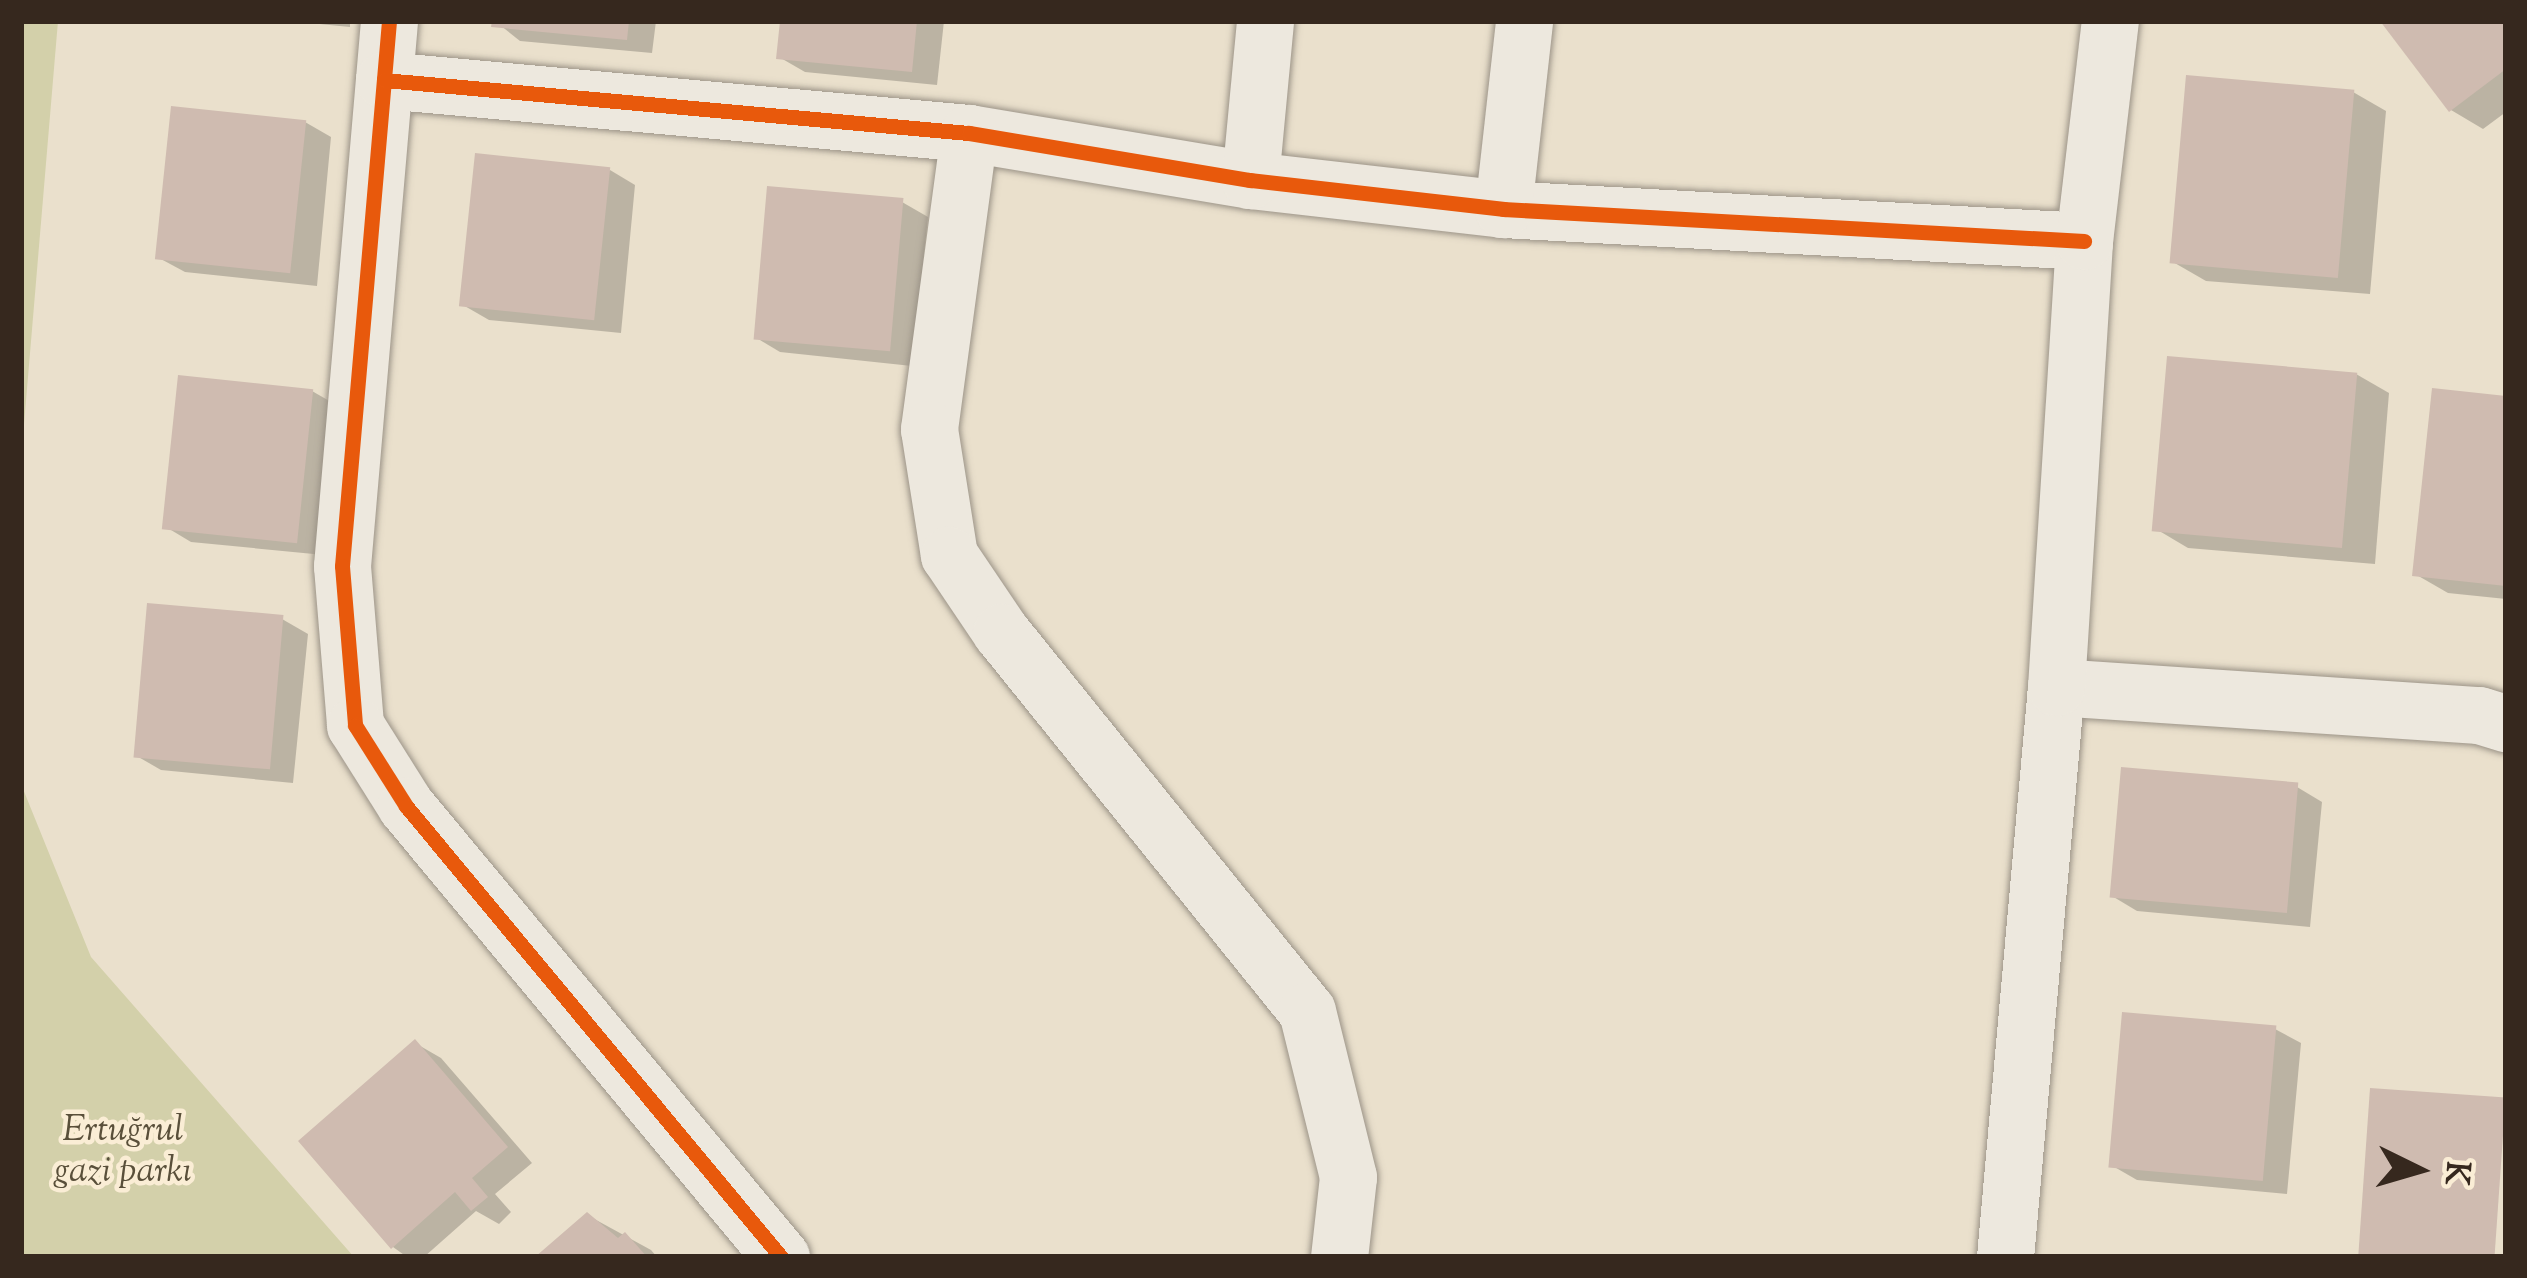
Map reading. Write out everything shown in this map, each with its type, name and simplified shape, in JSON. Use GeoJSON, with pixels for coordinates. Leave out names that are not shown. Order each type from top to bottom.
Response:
{"type":"FeatureCollection","features":[{"type":"Feature","properties":{"kind":"street"},"geometry":{"type":"LineString","coordinates":[[389,21],[342,566],[355,725],[406,806],[781,1257]]}},
{"type":"Feature","properties":{"kind":"street"},"geometry":{"type":"LineString","coordinates":[[1250,180],[1264,21]]}},
{"type":"Feature","properties":{"kind":"street"},"geometry":{"type":"LineString","coordinates":[[1503,209],[1524,21]]}},
{"type":"Feature","properties":{"kind":"street"},"geometry":{"type":"LineString","coordinates":[[2005,1257],[2056,687],[2084,241],[2110,21]]}},
{"type":"Feature","properties":{"kind":"street"},"geometry":{"type":"LineString","coordinates":[[383,80],[969,133],[1250,180],[1503,209],[2084,241]]}},
{"type":"Feature","properties":{"kind":"street"},"geometry":{"type":"LineString","coordinates":[[969,133],[928,429],[949,555],[1000,632],[1307,1012],[1348,1177],[1339,1257]]}},
{"type":"Feature","properties":{"kind":"street"},"geometry":{"type":"LineString","coordinates":[[2056,687],[2479,716],[2506,723]]}},
{"type":"Feature","properties":{"kind":"green space"},"geometry":{"type":"Polygon","coordinates":[[[21,21],[58,21],[21,460],[21,21]]]}},
{"type":"Feature","properties":{"kind":"green space","name":"Ertuğrul gazi parkı"},"geometry":{"type":"Polygon","coordinates":[[[21,784],[91,957],[354,1257],[21,1257],[21,784]]]}},
{"type":"Feature","properties":{"kind":"building"},"geometry":{"type":"Polygon","coordinates":[[[492,21],[629,21],[627,40],[491,27],[492,21]]]}},
{"type":"Feature","properties":{"kind":"building"},"geometry":{"type":"Polygon","coordinates":[[[780,21],[917,21],[912,72],[776,59],[780,21]]]}},
{"type":"Feature","properties":{"kind":"building"},"geometry":{"type":"Polygon","coordinates":[[[2380,21],[2506,21],[2506,69],[2449,112],[2380,21]]]}},
{"type":"Feature","properties":{"kind":"building"},"geometry":{"type":"Polygon","coordinates":[[[2186,75],[2354,90],[2338,278],[2170,263],[2186,75]]]}},
{"type":"Feature","properties":{"kind":"building"},"geometry":{"type":"Polygon","coordinates":[[[171,106],[306,120],[290,273],[155,259],[171,106]]]}},
{"type":"Feature","properties":{"kind":"building"},"geometry":{"type":"Polygon","coordinates":[[[475,153],[610,167],[594,320],[459,306],[475,153]]]}},
{"type":"Feature","properties":{"kind":"building"},"geometry":{"type":"Polygon","coordinates":[[[767,186],[903,198],[890,351],[754,339],[767,186]]]}},
{"type":"Feature","properties":{"kind":"building"},"geometry":{"type":"Polygon","coordinates":[[[2167,356],[2357,373],[2342,548],[2152,531],[2167,356]]]}},
{"type":"Feature","properties":{"kind":"building"},"geometry":{"type":"Polygon","coordinates":[[[178,375],[313,389],[297,543],[162,529],[178,375]]]}},
{"type":"Feature","properties":{"kind":"building"},"geometry":{"type":"Polygon","coordinates":[[[2432,388],[2506,396],[2506,586],[2412,576],[2432,388]]]}},
{"type":"Feature","properties":{"kind":"building"},"geometry":{"type":"Polygon","coordinates":[[[147,603],[283,615],[270,769],[133,757],[147,603]]]}},
{"type":"Feature","properties":{"kind":"building"},"geometry":{"type":"Polygon","coordinates":[[[2121,767],[2298,783],[2287,913],[2110,898],[2121,767]]]}},
{"type":"Feature","properties":{"kind":"building"},"geometry":{"type":"Polygon","coordinates":[[[2122,1012],[2276,1026],[2263,1181],[2108,1167],[2122,1012]]]}},
{"type":"Feature","properties":{"kind":"building"},"geometry":{"type":"Polygon","coordinates":[[[415,1039],[508,1147],[472,1178],[488,1197],[471,1211],[455,1192],[391,1249],[298,1141],[415,1039]]]}},
{"type":"Feature","properties":{"kind":"building"},"geometry":{"type":"Polygon","coordinates":[[[2370,1088],[2506,1097],[2495,1257],[2358,1257],[2370,1088]]]}},
{"type":"Feature","properties":{"kind":"building"},"geometry":{"type":"Polygon","coordinates":[[[587,1212],[618,1238],[625,1232],[647,1257],[535,1257],[587,1212]]]}},
{"type":"Feature","properties":{"kind":"cycle path"},"geometry":{"type":"LineString","coordinates":[[389,21],[342,566],[355,725],[406,806],[781,1257]]}},
{"type":"Feature","properties":{"kind":"cycle path"},"geometry":{"type":"LineString","coordinates":[[384,80],[969,133],[1250,180],[1503,209],[2084,241]]}}]}
